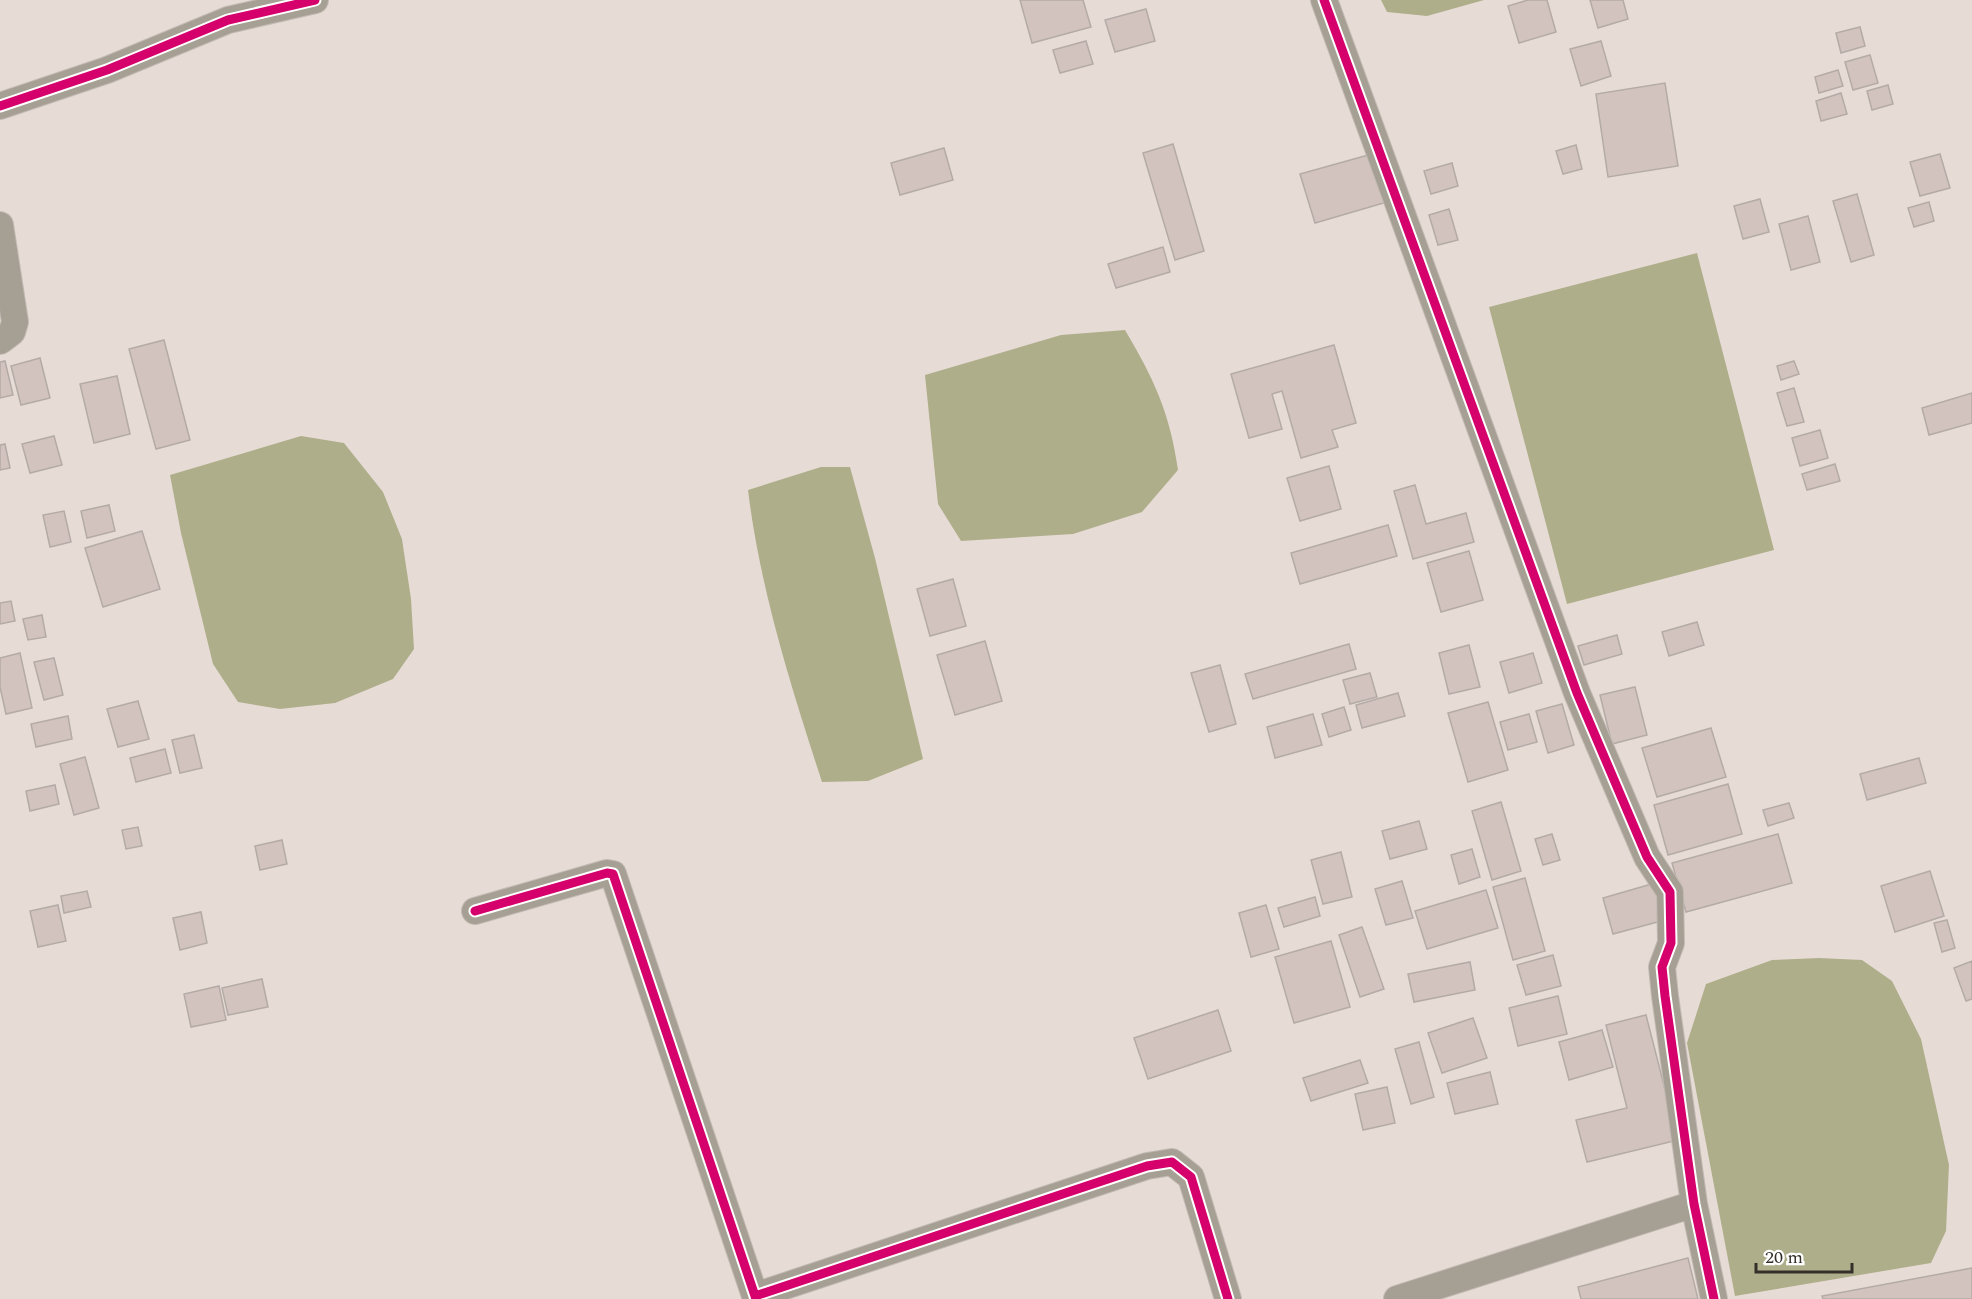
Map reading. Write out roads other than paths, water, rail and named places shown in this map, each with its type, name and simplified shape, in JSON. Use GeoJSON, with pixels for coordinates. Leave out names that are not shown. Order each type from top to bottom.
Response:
{"type":"FeatureCollection","features":[{"type":"Feature","properties":{"kind":"street"},"geometry":{"type":"LineString","coordinates":[[0,106],[108,70],[228,20],[315,0]]}},
{"type":"Feature","properties":{"kind":"street"},"geometry":{"type":"LineString","coordinates":[[1324,0],[1577,693],[1647,857],[1670,892],[1671,943],[1662,967],[1694,1204],[1714,1299]]}},
{"type":"Feature","properties":{"kind":"street"},"geometry":{"type":"LineString","coordinates":[[0,225],[15,322],[12,332],[0,341]]}},
{"type":"Feature","properties":{"kind":"street"},"geometry":{"type":"LineString","coordinates":[[474,911],[607,873],[613,874],[756,1298],[1147,1166],[1172,1162],[1191,1177],[1228,1299]]}},
{"type":"Feature","properties":{"kind":"street"},"geometry":{"type":"LineString","coordinates":[[1397,1299],[1694,1204]]}}]}
